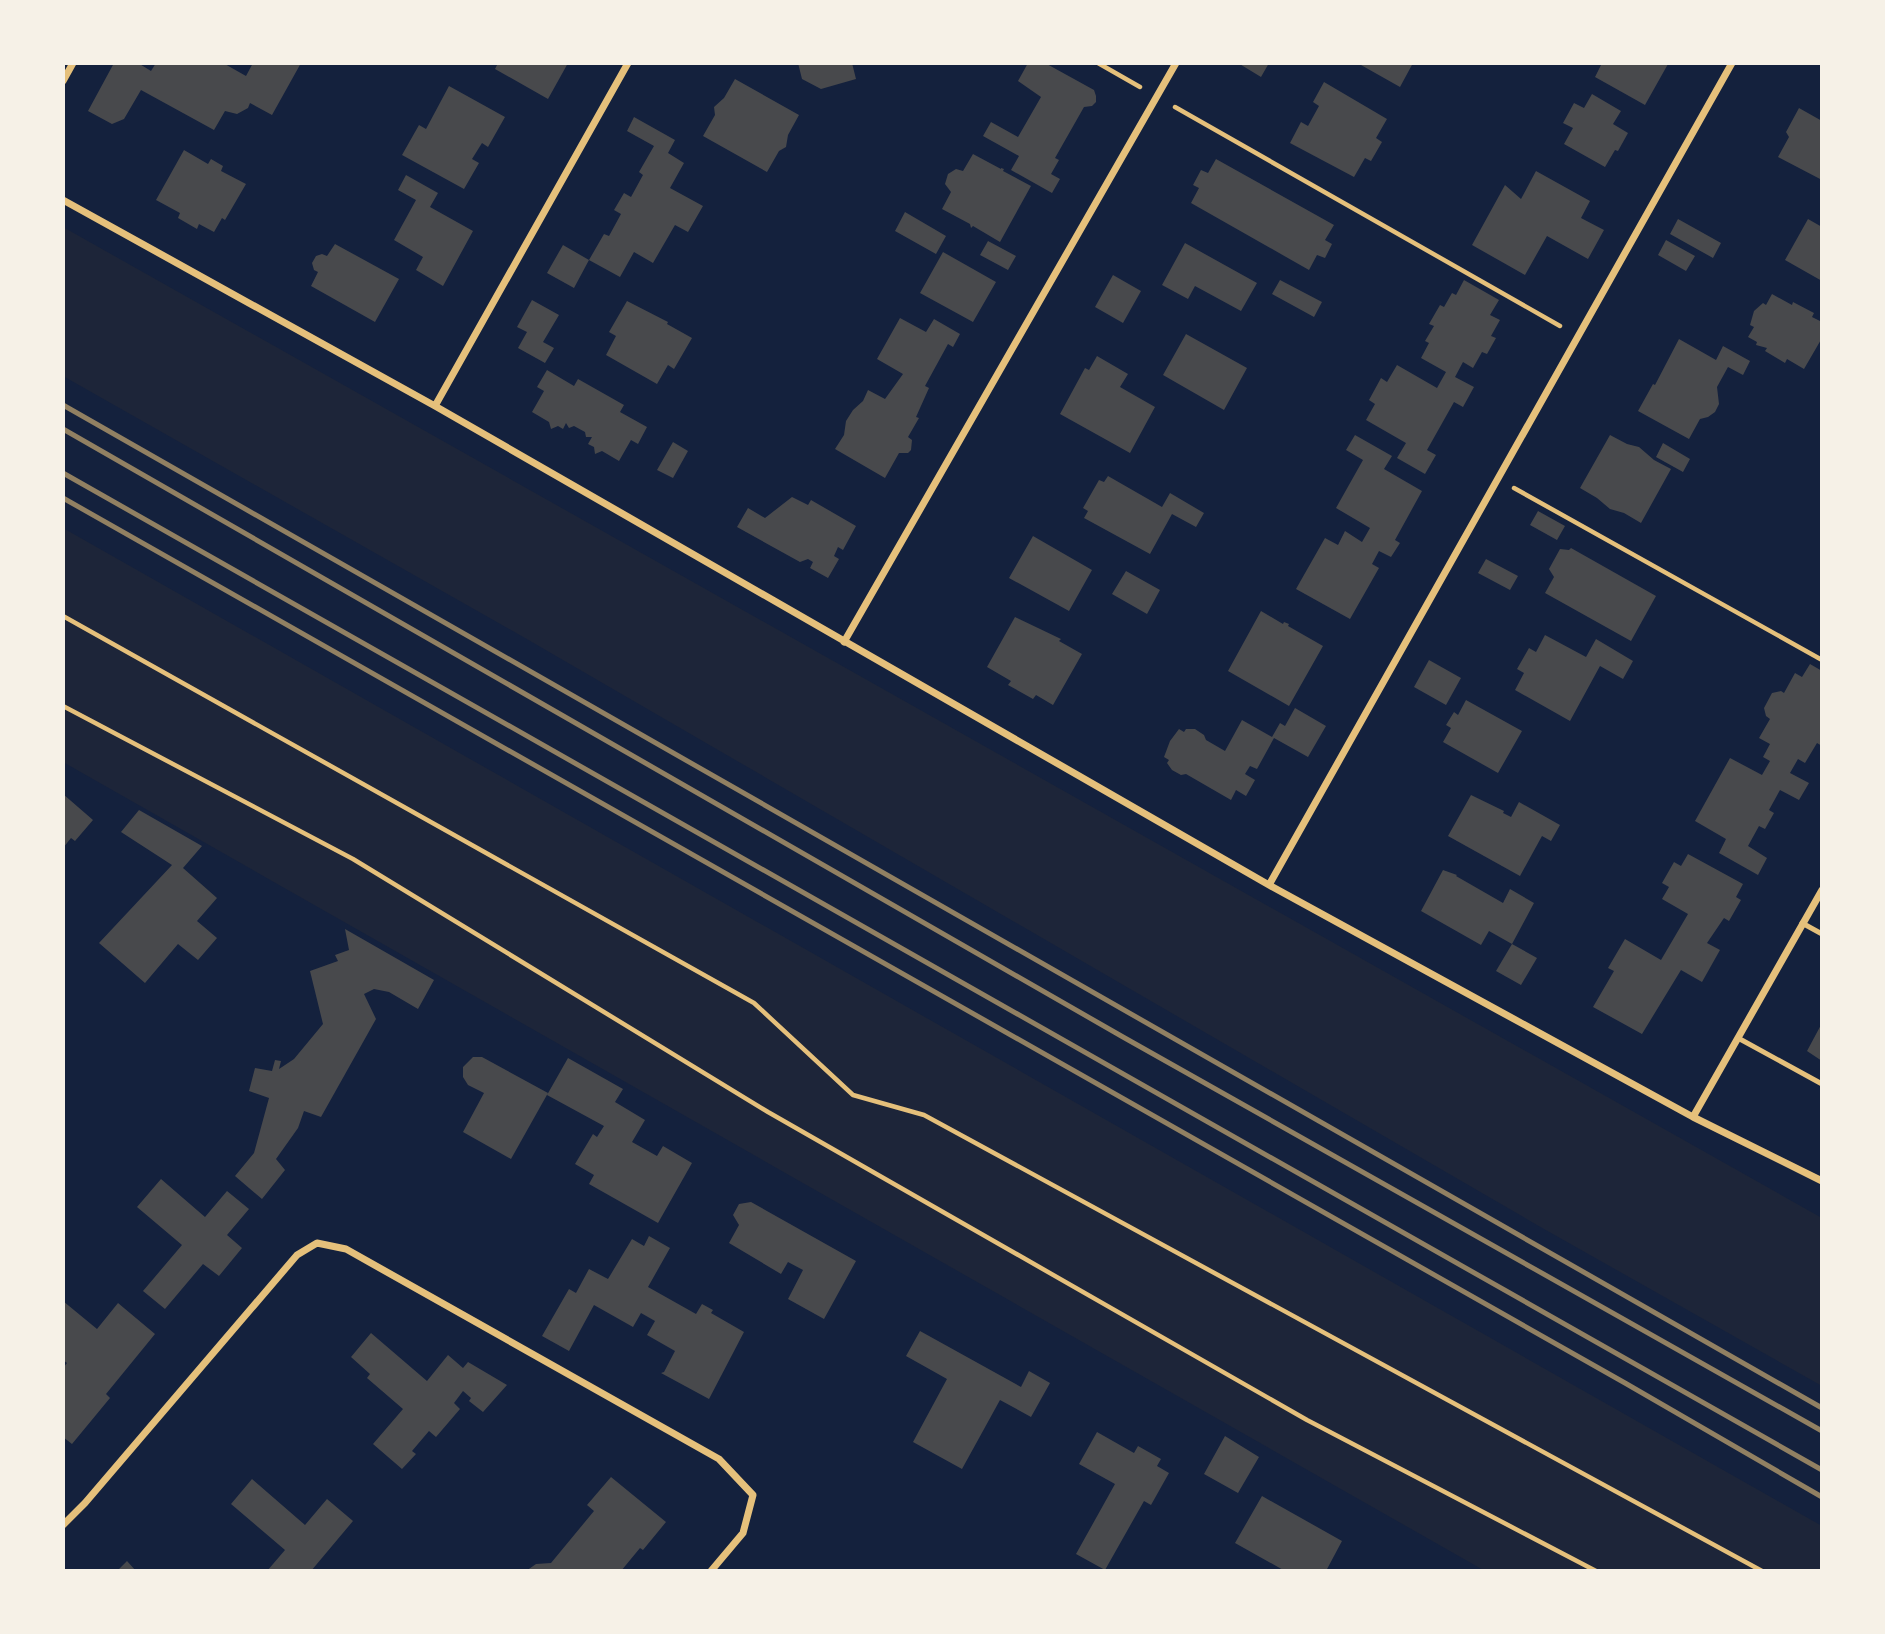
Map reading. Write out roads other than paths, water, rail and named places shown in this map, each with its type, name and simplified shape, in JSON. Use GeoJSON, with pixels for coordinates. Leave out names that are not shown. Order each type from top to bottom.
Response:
{"type":"FeatureCollection","features":[{"type":"Feature","properties":{"kind":"street"},"geometry":{"type":"LineString","coordinates":[[63,81],[73,63]]}},
{"type":"Feature","properties":{"kind":"street"},"geometry":{"type":"LineString","coordinates":[[435,406],[628,63]]}},
{"type":"Feature","properties":{"kind":"street"},"geometry":{"type":"LineString","coordinates":[[844,642],[1176,63]]}},
{"type":"Feature","properties":{"kind":"street"},"geometry":{"type":"LineString","coordinates":[[1269,884],[1732,63]]}},
{"type":"Feature","properties":{"kind":"street"},"geometry":{"type":"LineString","coordinates":[[63,200],[435,406],[1269,884],[1693,1117],[1822,1181]]}},
{"type":"Feature","properties":{"kind":"street"},"geometry":{"type":"LineString","coordinates":[[1693,1117],[1822,890]]}},
{"type":"Feature","properties":{"kind":"street"},"geometry":{"type":"LineString","coordinates":[[63,1525],[85,1503],[297,1255],[317,1243],[346,1249],[719,1460],[753,1495],[743,1533],[711,1571]]}},
{"type":"Feature","properties":{"kind":"lane"},"geometry":{"type":"LineString","coordinates":[[1802,923],[1822,934]]}},
{"type":"Feature","properties":{"kind":"lane"},"geometry":{"type":"LineString","coordinates":[[1738,1038],[1822,1084]]}},
{"type":"Feature","properties":{"kind":"railway"},"geometry":{"type":"LineString","coordinates":[[63,405],[1822,1408]]}},
{"type":"Feature","properties":{"kind":"railway"},"geometry":{"type":"LineString","coordinates":[[63,429],[1123,1037],[1822,1431]]}},
{"type":"Feature","properties":{"kind":"railway"},"geometry":{"type":"LineString","coordinates":[[63,473],[1822,1470]]}},
{"type":"Feature","properties":{"kind":"railway"},"geometry":{"type":"LineString","coordinates":[[63,498],[1822,1497]]}}]}
